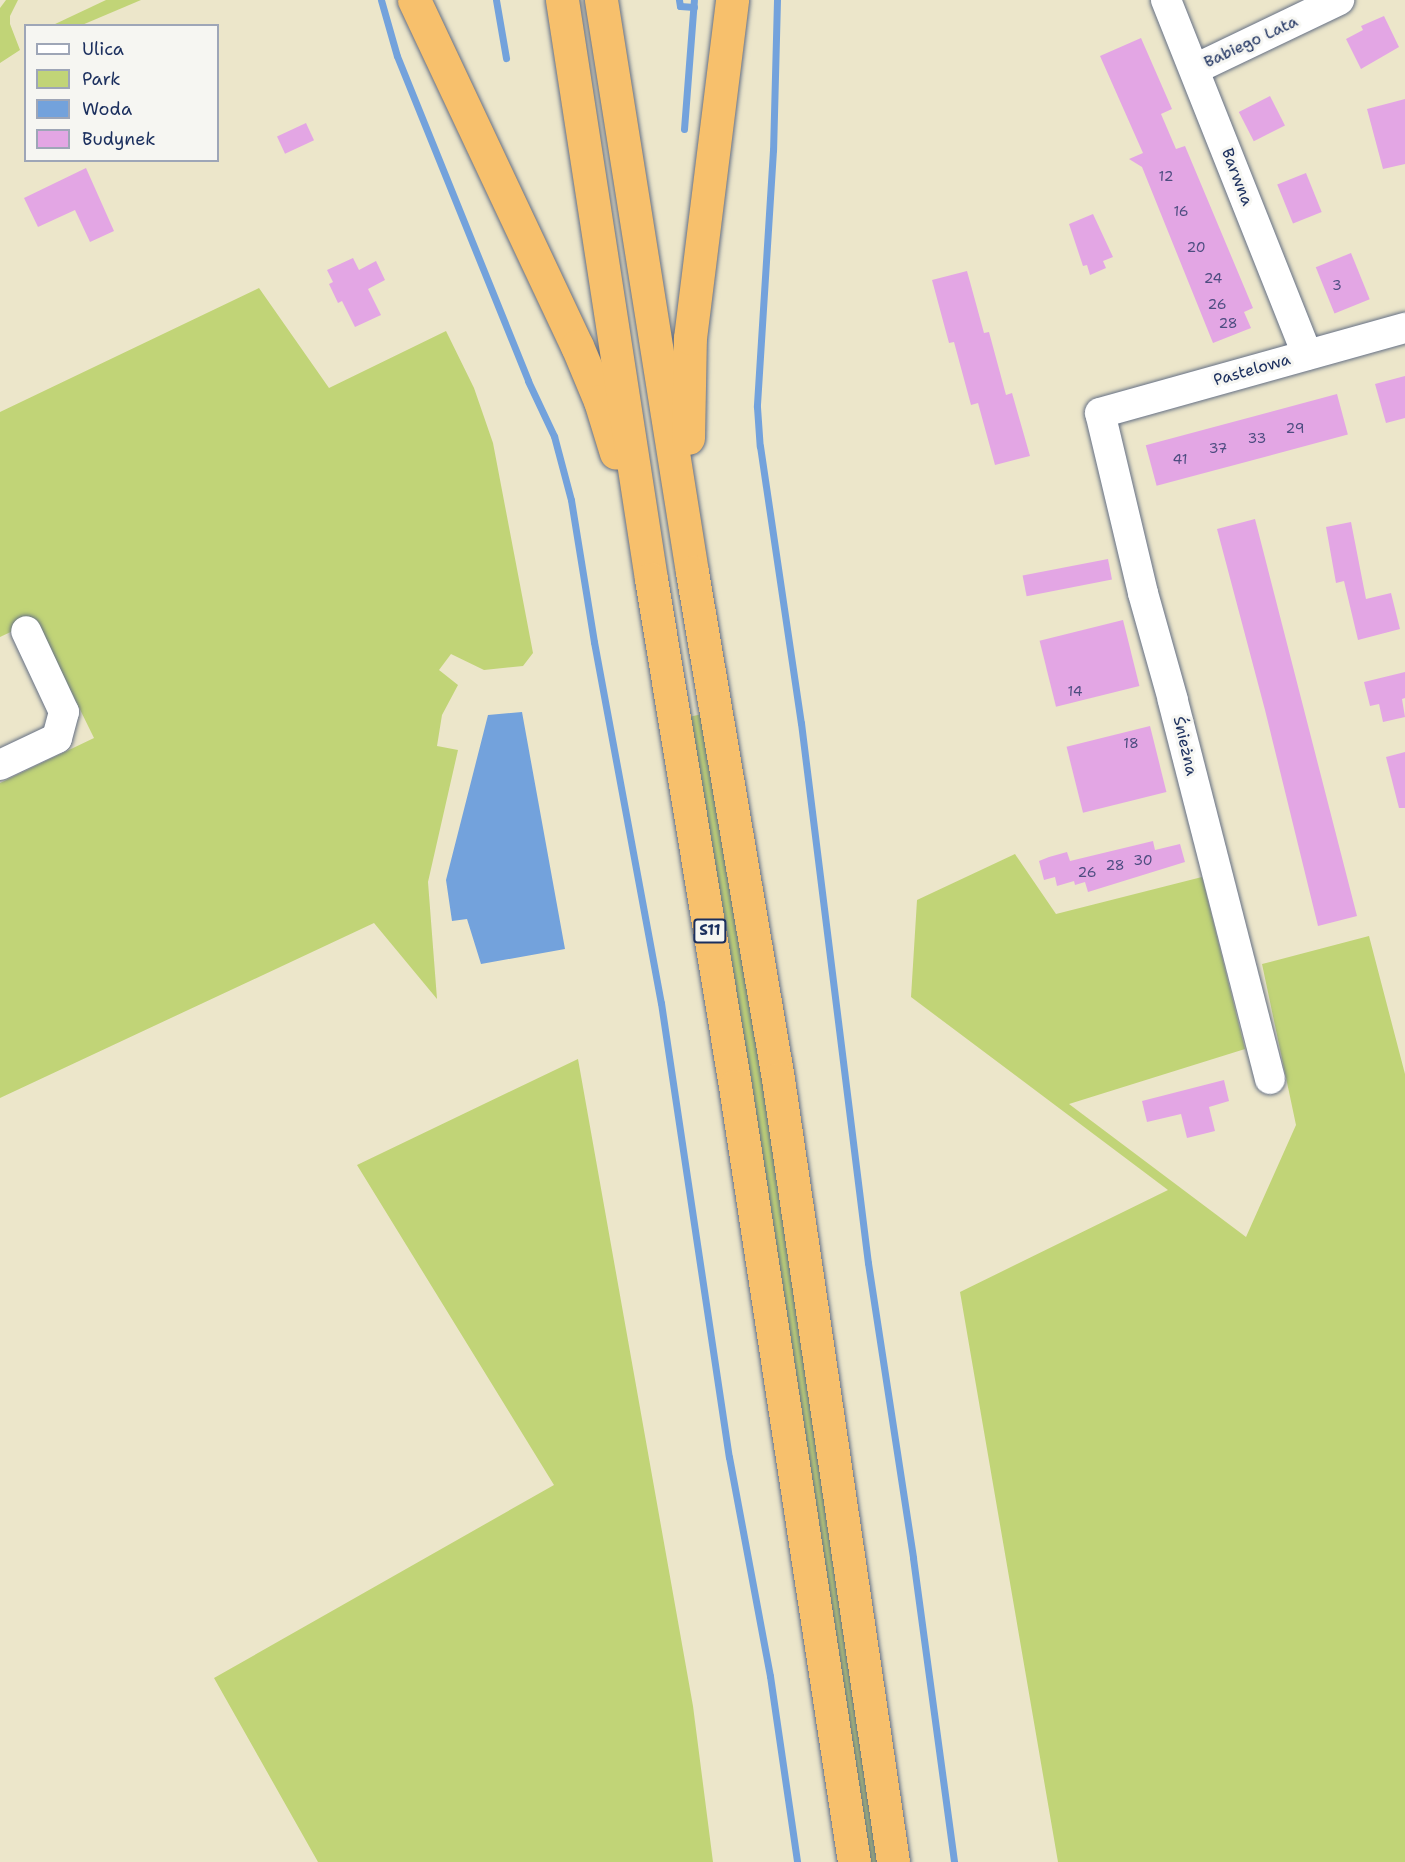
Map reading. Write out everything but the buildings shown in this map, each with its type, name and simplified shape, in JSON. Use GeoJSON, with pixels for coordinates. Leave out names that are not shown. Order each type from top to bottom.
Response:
{"type":"FeatureCollection","features":[{"type":"Feature","properties":{"kind":"highway"},"geometry":{"type":"LineString","coordinates":[[414,0],[577,346],[600,401],[651,579]]}},
{"type":"Feature","properties":{"kind":"highway","name":"S11"},"geometry":{"type":"LineString","coordinates":[[561,0],[651,579],[735,1086],[854,1862]]}},
{"type":"Feature","properties":{"kind":"highway","name":"S11"},"geometry":{"type":"LineString","coordinates":[[601,0],[692,572],[778,1079],[893,1862]]}},
{"type":"Feature","properties":{"kind":"highway"},"geometry":{"type":"LineString","coordinates":[[692,572],[687,411],[690,338],[732,0]]}},
{"type":"Feature","properties":{"kind":"street","name":"Barwna"},"geometry":{"type":"LineString","coordinates":[[1166,0],[1307,354]]}},
{"type":"Feature","properties":{"kind":"street","name":"Babiego Lata"},"geometry":{"type":"LineString","coordinates":[[1195,69],[1340,0]]}},
{"type":"Feature","properties":{"kind":"street","name":"Pastelowa"},"geometry":{"type":"LineString","coordinates":[[1100,413],[1405,328]]}},
{"type":"Feature","properties":{"kind":"street","name":"Śnieżna"},"geometry":{"type":"LineString","coordinates":[[1100,413],[1143,593],[1173,700],[1270,1079]]}},
{"type":"Feature","properties":{"kind":"street"},"geometry":{"type":"LineString","coordinates":[[0,765],[57,738],[64,712],[26,631]]}},
{"type":"Feature","properties":{"kind":"green space"},"geometry":{"type":"Polygon","coordinates":[[[6,0],[18,0],[10,16],[10,24],[20,50],[0,63],[0,8],[6,0]]]}},
{"type":"Feature","properties":{"kind":"green space"},"geometry":{"type":"Polygon","coordinates":[[[106,0],[141,0],[84,24],[55,24],[106,0]]]}},
{"type":"Feature","properties":{"kind":"green space"},"geometry":{"type":"Polygon","coordinates":[[[259,288],[329,388],[446,331],[474,388],[493,443],[533,653],[523,666],[484,670],[451,654],[439,670],[458,685],[442,715],[437,746],[458,750],[428,882],[437,999],[374,923],[0,1098],[0,783],[94,738],[36,620],[0,637],[0,412],[259,288]]]}},
{"type":"Feature","properties":{"kind":"green space"},"geometry":{"type":"Polygon","coordinates":[[[702,714],[762,1080],[881,1862],[867,1862],[689,717],[702,714]]]}},
{"type":"Feature","properties":{"kind":"green space"},"geometry":{"type":"Polygon","coordinates":[[[1015,854],[1056,914],[1202,877],[1245,1049],[1069,1104],[1246,1237],[1296,1125],[1262,964],[1369,936],[1405,1074],[1405,1862],[1058,1862],[960,1292],[1168,1190],[911,997],[917,900],[1015,854]]]}},
{"type":"Feature","properties":{"kind":"green space"},"geometry":{"type":"Polygon","coordinates":[[[578,1059],[693,1706],[713,1862],[318,1862],[214,1678],[554,1485],[357,1165],[578,1059]]]}},
{"type":"Feature","properties":{"kind":"water"},"geometry":{"type":"Polygon","coordinates":[[[522,712],[565,949],[481,964],[467,919],[452,921],[446,880],[488,715],[522,712]]]}},
{"type":"Feature","properties":{"kind":"waterway"},"geometry":{"type":"LineString","coordinates":[[381,0],[397,56],[528,381],[554,436],[571,500],[594,642],[661,1003],[729,1457],[770,1676],[797,1862]]}},
{"type":"Feature","properties":{"kind":"waterway"},"geometry":{"type":"LineString","coordinates":[[496,0],[506,58]]}},
{"type":"Feature","properties":{"kind":"waterway"},"geometry":{"type":"LineString","coordinates":[[679,0],[680,6],[694,7]]}},
{"type":"Feature","properties":{"kind":"waterway"},"geometry":{"type":"LineString","coordinates":[[684,129],[694,0]]}},
{"type":"Feature","properties":{"kind":"waterway"},"geometry":{"type":"LineString","coordinates":[[777,0],[773,150],[757,407],[760,446],[801,723],[868,1263],[913,1558],[954,1862]]}}]}
